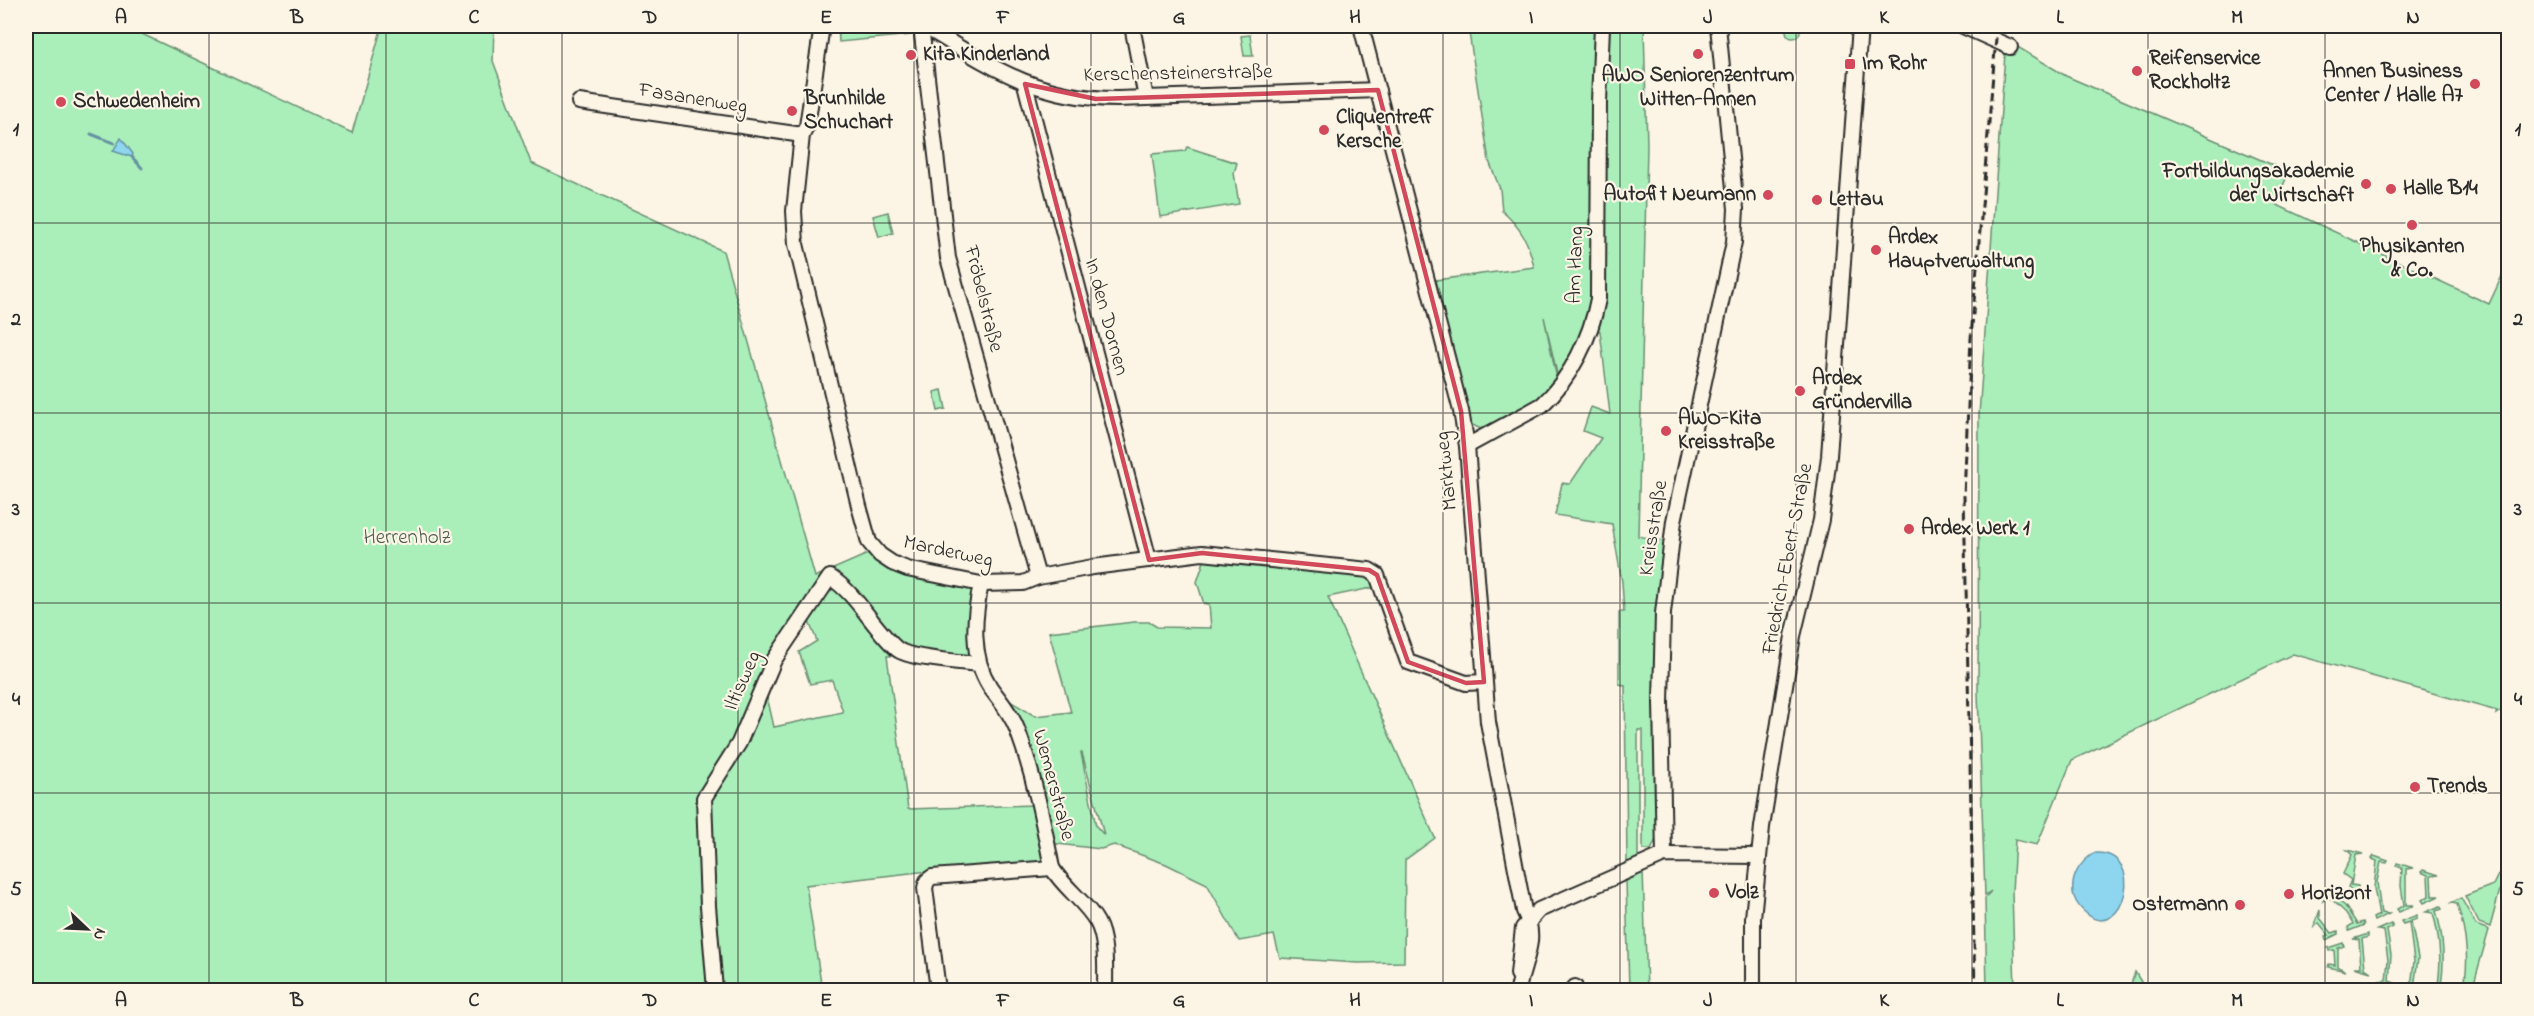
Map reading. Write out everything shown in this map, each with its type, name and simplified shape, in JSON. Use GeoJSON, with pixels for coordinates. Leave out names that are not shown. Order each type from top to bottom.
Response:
{"type":"FeatureCollection","features":[{"type":"Feature","properties":{"kind":"street","name":"Marderweg"},"geometry":{"type":"LineString","coordinates":[[822,26],[807,126],[802,135],[794,211],[796,244],[869,542],[880,555],[907,569],[981,584],[1023,583],[1038,577],[1202,554],[1369,570],[1377,575],[1408,662],[1466,683],[1484,682]]}},
{"type":"Feature","properties":{"kind":"street","name":"Kerschensteinerstraße"},"geometry":{"type":"LineString","coordinates":[[923,26],[1025,84],[1074,97],[1146,98],[1378,90]]}},
{"type":"Feature","properties":{"kind":"street","name":"Fröbelstraße"},"geometry":{"type":"LineString","coordinates":[[923,26],[948,258],[1038,577]]}},
{"type":"Feature","properties":{"kind":"street"},"geometry":{"type":"LineString","coordinates":[[1132,26],[1146,98]]}},
{"type":"Feature","properties":{"kind":"street","name":"Marktweg"},"geometry":{"type":"LineString","coordinates":[[1361,26],[1467,446],[1484,682],[1495,759],[1524,911],[1528,920]]}},
{"type":"Feature","properties":{"kind":"street","name":"Am Hang"},"geometry":{"type":"LineString","coordinates":[[1467,446],[1542,405],[1551,397],[1576,358],[1593,324],[1598,299],[1599,102],[1602,26]]}},
{"type":"Feature","properties":{"kind":"street","name":"Kreisstraße"},"geometry":{"type":"LineString","coordinates":[[1664,855],[1661,702],[1663,613],[1674,521],[1734,242],[1730,130],[1718,26]]}},
{"type":"Feature","properties":{"kind":"street","name":"Friedrich-Ebert-Straße"},"geometry":{"type":"LineString","coordinates":[[1753,990],[1753,918],[1758,856],[1793,636],[1821,520],[1829,456],[1860,26]]}},
{"type":"Feature","properties":{"kind":"street"},"geometry":{"type":"LineString","coordinates":[[1963,26],[2010,48]]}},
{"type":"Feature","properties":{"kind":"street","name":"In den Dornen"},"geometry":{"type":"LineString","coordinates":[[1025,84],[1149,560]]}},
{"type":"Feature","properties":{"kind":"street","name":"Fasanenweg"},"geometry":{"type":"LineString","coordinates":[[579,102],[802,135]]}},
{"type":"Feature","properties":{"kind":"street","name":"Iltisweg"},"geometry":{"type":"LineString","coordinates":[[715,990],[708,906],[704,798],[739,743],[774,660],[830,577],[842,585],[898,650],[933,659],[980,664]]}},
{"type":"Feature","properties":{"kind":"street","name":"Wemerstraße"},"geometry":{"type":"LineString","coordinates":[[981,584],[975,624],[980,664],[991,688],[1009,711],[1020,736],[1034,778],[1052,868],[1060,881],[1096,919],[1101,930],[1105,990]]}},
{"type":"Feature","properties":{"kind":"street"},"geometry":{"type":"LineString","coordinates":[[1519,986],[1531,936],[1528,920],[1539,910],[1664,855],[1758,856]]}},
{"type":"Feature","properties":{"kind":"street"},"geometry":{"type":"LineString","coordinates":[[938,990],[925,888],[927,881],[932,877],[1052,868]]}},
{"type":"Feature","properties":{"kind":"highlighted area"},"geometry":{"type":"Polygon","coordinates":[[[1025,84],[1096,99],[1378,90],[1461,411],[1484,682],[1466,683],[1408,662],[1377,575],[1369,570],[1202,553],[1149,560],[1025,84]]]}},
{"type":"Feature","properties":{"kind":"green space"},"geometry":{"type":"Polygon","coordinates":[[[1793,24],[1798,26],[1800,31],[1798,36],[1793,38],[1788,36],[1786,31],[1788,26],[1793,24]]]}},
{"type":"Feature","properties":{"kind":"green space","name":"Herrenholz"},"geometry":{"type":"Polygon","coordinates":[[[26,26],[125,26],[352,133],[382,26],[494,26],[493,61],[531,163],[723,251],[815,577],[870,553],[975,585],[972,651],[967,658],[933,654],[887,656],[908,809],[1037,805],[1048,865],[919,872],[806,885],[822,990],[26,990],[26,26]],[[804,610],[763,679],[774,727],[843,712],[832,680],[810,684],[799,652],[817,641],[804,610]]]}},
{"type":"Feature","properties":{"kind":"green space"},"geometry":{"type":"Polygon","coordinates":[[[838,26],[910,26],[911,35],[839,42],[838,26]]]}},
{"type":"Feature","properties":{"kind":"green space"},"geometry":{"type":"Polygon","coordinates":[[[1468,26],[1644,26],[1647,146],[1638,536],[1664,541],[1660,616],[1658,835],[1651,850],[1643,850],[1643,730],[1638,730],[1638,861],[1627,864],[1625,685],[1619,684],[1619,612],[1624,612],[1622,582],[1612,524],[1555,515],[1562,483],[1570,484],[1601,438],[1583,431],[1591,407],[1610,414],[1600,331],[1587,327],[1558,378],[1544,317],[1557,379],[1538,399],[1481,429],[1470,424],[1436,280],[1534,267],[1530,250],[1523,236],[1502,211],[1500,189],[1489,161],[1468,26]]]}},
{"type":"Feature","properties":{"kind":"green space"},"geometry":{"type":"Polygon","coordinates":[[[1250,35],[1253,56],[1244,56],[1241,36],[1250,35]]]}},
{"type":"Feature","properties":{"kind":"green space"},"geometry":{"type":"Polygon","coordinates":[[[2006,40],[2066,76],[2289,172],[2275,204],[2489,304],[2508,263],[2508,706],[2496,714],[2497,711],[2293,654],[2072,760],[2037,845],[2015,840],[2012,892],[2015,990],[1987,990],[1985,898],[1991,891],[1985,895],[1978,692],[1979,415],[2006,40]]]}},
{"type":"Feature","properties":{"kind":"green space"},"geometry":{"type":"Polygon","coordinates":[[[1187,147],[1237,163],[1234,173],[1239,204],[1160,217],[1152,154],[1185,151],[1187,147]]]}},
{"type":"Feature","properties":{"kind":"green space"},"geometry":{"type":"Polygon","coordinates":[[[888,212],[893,233],[879,237],[873,216],[888,212]]]}},
{"type":"Feature","properties":{"kind":"green space"},"geometry":{"type":"Polygon","coordinates":[[[942,390],[946,409],[938,411],[934,392],[942,390]]]}},
{"type":"Feature","properties":{"kind":"green space"},"geometry":{"type":"Polygon","coordinates":[[[1205,558],[1373,576],[1376,587],[1328,597],[1435,838],[1405,860],[1404,962],[1358,963],[1280,958],[1274,935],[1239,941],[1207,884],[1166,864],[1114,845],[1101,849],[1049,843],[1000,695],[1035,716],[1071,712],[1049,632],[1134,622],[1149,622],[1157,627],[1211,628],[1209,604],[1204,604],[1197,582],[1205,558]],[[1082,753],[1096,826],[1104,835],[1082,753]]]}},
{"type":"Feature","properties":{"kind":"green space"},"geometry":{"type":"Polygon","coordinates":[[[2347,850],[2363,854],[2356,855],[2351,885],[2358,886],[2358,895],[2348,887],[2351,880],[2343,874],[2352,855],[2347,850]]]}},
{"type":"Feature","properties":{"kind":"green space"},"geometry":{"type":"Polygon","coordinates":[[[2374,856],[2388,861],[2387,863],[2381,862],[2377,882],[2381,913],[2389,914],[2374,921],[2373,918],[2379,915],[2374,888],[2377,861],[2372,859],[2374,856]]]}},
{"type":"Feature","properties":{"kind":"green space"},"geometry":{"type":"Polygon","coordinates":[[[2397,863],[2413,868],[2406,869],[2406,905],[2414,905],[2399,912],[2397,909],[2404,905],[2401,886],[2402,868],[2396,866],[2397,863]]]}},
{"type":"Feature","properties":{"kind":"green space"},"geometry":{"type":"Polygon","coordinates":[[[2423,870],[2439,875],[2431,876],[2432,896],[2439,896],[2424,903],[2422,900],[2429,896],[2428,875],[2421,872],[2423,870]]]}},
{"type":"Feature","properties":{"kind":"green space"},"geometry":{"type":"Polygon","coordinates":[[[1643,871],[1647,990],[1629,990],[1626,881],[1643,871]]]}},
{"type":"Feature","properties":{"kind":"green space"},"geometry":{"type":"Polygon","coordinates":[[[2499,873],[2504,875],[2490,927],[2479,923],[2465,896],[2493,885],[2499,873]]]}},
{"type":"Feature","properties":{"kind":"green space"},"geometry":{"type":"Polygon","coordinates":[[[2332,886],[2330,894],[2345,906],[2357,924],[2363,922],[2364,925],[2349,931],[2348,927],[2353,924],[2346,913],[2329,897],[2323,901],[2329,887],[2332,886]]]}},
{"type":"Feature","properties":{"kind":"green space"},"geometry":{"type":"Polygon","coordinates":[[[2461,898],[2476,925],[2489,930],[2472,990],[2463,990],[2467,958],[2465,936],[2457,904],[2451,903],[2461,898]]]}},
{"type":"Feature","properties":{"kind":"green space"},"geometry":{"type":"Polygon","coordinates":[[[2440,906],[2442,909],[2436,911],[2441,931],[2443,970],[2440,990],[2437,990],[2440,961],[2439,941],[2433,913],[2426,912],[2440,906]]]}},
{"type":"Feature","properties":{"kind":"green space"},"geometry":{"type":"Polygon","coordinates":[[[2320,910],[2320,918],[2332,933],[2338,931],[2338,934],[2326,940],[2325,936],[2329,935],[2319,923],[2314,927],[2320,910]]]}},
{"type":"Feature","properties":{"kind":"green space"},"geometry":{"type":"Polygon","coordinates":[[[2417,915],[2417,919],[2411,921],[2418,958],[2414,988],[2420,990],[2403,988],[2411,987],[2414,961],[2409,922],[2403,924],[2401,921],[2417,915]]]}},
{"type":"Feature","properties":{"kind":"green space"},"geometry":{"type":"Polygon","coordinates":[[[2391,924],[2393,927],[2387,930],[2391,955],[2389,981],[2395,983],[2394,986],[2378,981],[2386,980],[2388,960],[2384,931],[2377,930],[2391,924]]]}},
{"type":"Feature","properties":{"kind":"green space"},"geometry":{"type":"Polygon","coordinates":[[[2368,934],[2368,937],[2362,939],[2365,968],[2371,972],[2354,967],[2361,967],[2359,940],[2353,939],[2368,934]]]}},
{"type":"Feature","properties":{"kind":"green space"},"geometry":{"type":"Polygon","coordinates":[[[2343,943],[2344,946],[2338,948],[2338,967],[2346,971],[2328,967],[2329,964],[2335,965],[2334,950],[2329,951],[2328,948],[2343,943]]]}},
{"type":"Feature","properties":{"kind":"green space"},"geometry":{"type":"Polygon","coordinates":[[[2135,972],[2146,990],[2129,990],[2135,972]]]}},
{"type":"Feature","properties":{"kind":"water"},"geometry":{"type":"Polygon","coordinates":[[[121,138],[133,154],[132,157],[113,151],[121,138]]]}},
{"type":"Feature","properties":{"kind":"water"},"geometry":{"type":"Polygon","coordinates":[[[2094,853],[2111,856],[2121,865],[2125,879],[2125,894],[2120,907],[2111,917],[2100,920],[2087,914],[2080,907],[2073,890],[2073,882],[2080,866],[2094,853]]]}},
{"type":"Feature","properties":{"kind":"waterway"},"geometry":{"type":"LineString","coordinates":[[91,134],[114,143]]}},
{"type":"Feature","properties":{"kind":"waterway"},"geometry":{"type":"LineString","coordinates":[[132,157],[142,168]]}},
{"type":"Feature","properties":{"kind":"railway"},"geometry":{"type":"LineString","coordinates":[[1975,990],[1964,496],[1971,338],[1997,26]]}},
{"type":"Feature","properties":{"kind":"place","name":"AWO Seniorenzentrum Witten-Annen"},"geometry":{"type":"Point","coordinates":[1698,54]}},
{"type":"Feature","properties":{"kind":"place","name":"Kita Kinderland"},"geometry":{"type":"Point","coordinates":[911,55]}},
{"type":"Feature","properties":{"kind":"place","name":"Im Rohr"},"geometry":{"type":"Point","coordinates":[1850,64]}},
{"type":"Feature","properties":{"kind":"place","name":"Reifenservice Rockholtz"},"geometry":{"type":"Point","coordinates":[2137,71]}},
{"type":"Feature","properties":{"kind":"place","name":"Annen Business Center / Halle A7"},"geometry":{"type":"Point","coordinates":[2475,84]}},
{"type":"Feature","properties":{"kind":"place","name":"Schwedenheim"},"geometry":{"type":"Point","coordinates":[61,102]}},
{"type":"Feature","properties":{"kind":"place","name":"Brunhilde Schuchart"},"geometry":{"type":"Point","coordinates":[792,111]}},
{"type":"Feature","properties":{"kind":"place","name":"Cliquentreff Kersche"},"geometry":{"type":"Point","coordinates":[1324,130]}},
{"type":"Feature","properties":{"kind":"place","name":"Fortbildungsakademie der Wirtschaft"},"geometry":{"type":"Point","coordinates":[2366,184]}},
{"type":"Feature","properties":{"kind":"place","name":"Halle B14"},"geometry":{"type":"Point","coordinates":[2391,189]}},
{"type":"Feature","properties":{"kind":"place","name":"Autofit Neumann"},"geometry":{"type":"Point","coordinates":[1768,195]}},
{"type":"Feature","properties":{"kind":"place","name":"Lettau"},"geometry":{"type":"Point","coordinates":[1817,200]}},
{"type":"Feature","properties":{"kind":"place","name":"Physikanten & Co."},"geometry":{"type":"Point","coordinates":[2412,225]}},
{"type":"Feature","properties":{"kind":"place","name":"Ardex Hauptverwaltung"},"geometry":{"type":"Point","coordinates":[1876,250]}},
{"type":"Feature","properties":{"kind":"place","name":"Ardex Gründervilla"},"geometry":{"type":"Point","coordinates":[1800,391]}},
{"type":"Feature","properties":{"kind":"place","name":"AWO-Kita Kreisstraße"},"geometry":{"type":"Point","coordinates":[1666,431]}},
{"type":"Feature","properties":{"kind":"place","name":"Ardex Werk 1"},"geometry":{"type":"Point","coordinates":[1909,529]}},
{"type":"Feature","properties":{"kind":"place","name":"Trends"},"geometry":{"type":"Point","coordinates":[2415,787]}},
{"type":"Feature","properties":{"kind":"place","name":"Volz"},"geometry":{"type":"Point","coordinates":[1714,893]}},
{"type":"Feature","properties":{"kind":"place","name":"Horizont"},"geometry":{"type":"Point","coordinates":[2289,894]}},
{"type":"Feature","properties":{"kind":"place","name":"Ostermann"},"geometry":{"type":"Point","coordinates":[2240,905]}}]}
